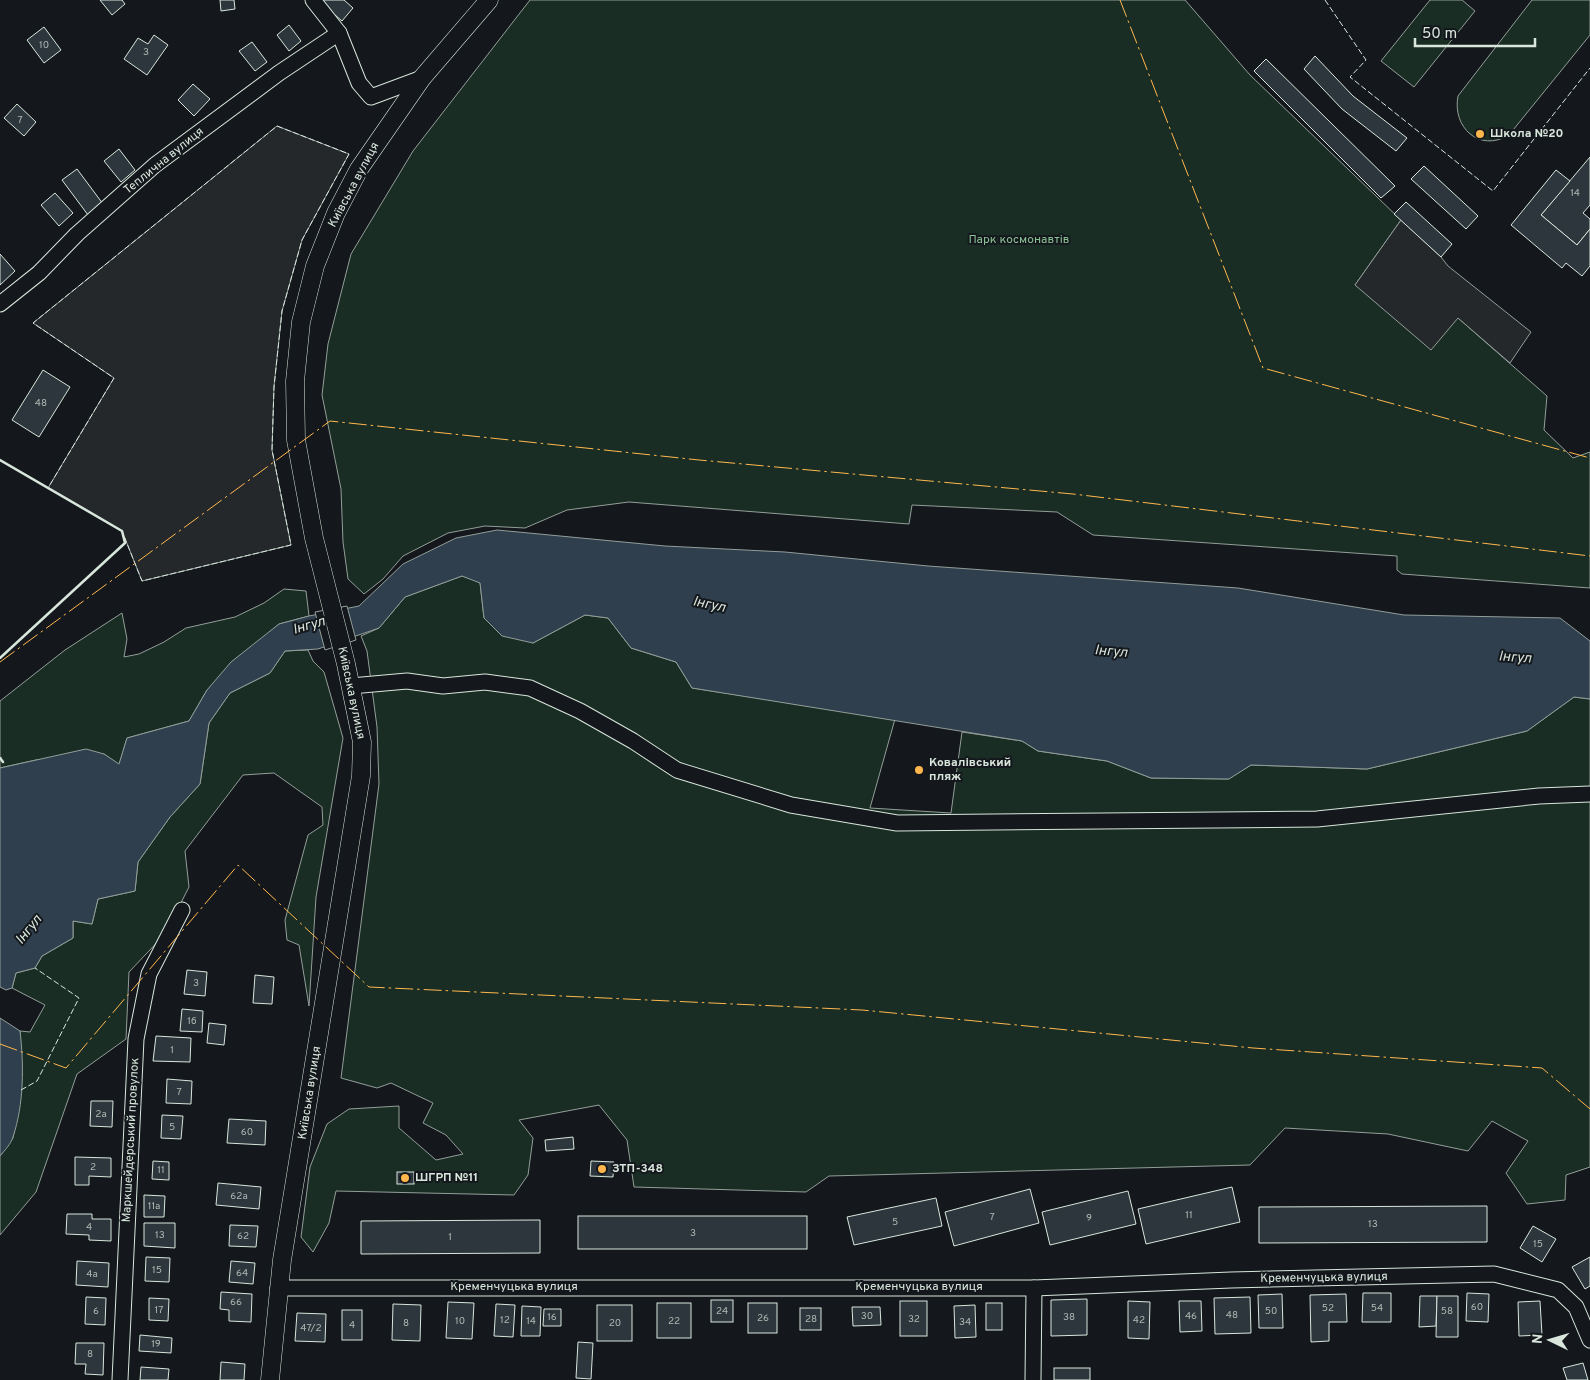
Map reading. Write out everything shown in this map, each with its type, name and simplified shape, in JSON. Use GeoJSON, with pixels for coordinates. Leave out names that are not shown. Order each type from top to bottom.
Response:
{"type":"FeatureCollection","features":[{"type":"Feature","properties":{"kind":"street"},"geometry":{"type":"LineString","coordinates":[[313,0],[338,33],[359,84],[370,97],[422,78]]}},
{"type":"Feature","properties":{"kind":"street","name":"Київська вулиця"},"geometry":{"type":"LineString","coordinates":[[270,1380],[278,1288],[360,776],[362,742],[346,664],[320,567],[296,440],[295,381],[301,322],[315,266],[336,213],[378,139],[422,78],[489,0]]}},
{"type":"Feature","properties":{"kind":"street","name":"Теплична вулиця"},"geometry":{"type":"LineString","coordinates":[[0,304],[39,273],[77,234],[155,165],[279,72],[338,33]]}},
{"type":"Feature","properties":{"kind":"street"},"geometry":{"type":"LineString","coordinates":[[351,686],[407,680],[443,686],[485,682],[530,688],[580,711],[633,741],[677,770],[791,805],[897,823],[1317,819],[1539,796],[1590,794]]}},
{"type":"Feature","properties":{"kind":"street","name":"Маркшейдерський провулок"},"geometry":{"type":"LineString","coordinates":[[120,1380],[136,1039],[149,974],[182,910]]}},
{"type":"Feature","properties":{"kind":"street","name":"Кременчуцька вулиця"},"geometry":{"type":"LineString","coordinates":[[278,1288],[1034,1288],[1231,1280],[1494,1274],[1558,1290],[1576,1307],[1590,1340]]}},
{"type":"Feature","properties":{"kind":"street"},"geometry":{"type":"LineString","coordinates":[[1033,1380],[1034,1288]]}},
{"type":"Feature","properties":{"kind":"green space","name":"Парк космонавтів"},"geometry":{"type":"Polygon","coordinates":[[[530,0],[1185,0],[1250,75],[1401,220],[1355,285],[1458,318],[1547,396],[1544,430],[1573,458],[1590,452],[1590,588],[1402,574],[1397,570],[1397,556],[1093,535],[1057,512],[912,505],[909,524],[629,502],[567,510],[525,528],[485,526],[448,533],[403,556],[383,579],[364,594],[348,579],[343,542],[341,489],[322,395],[328,344],[351,254],[413,151],[530,0]]]}},
{"type":"Feature","properties":{"kind":"green space"},"geometry":{"type":"Polygon","coordinates":[[[1430,0],[1462,0],[1475,11],[1414,87],[1381,61],[1430,0]]]}},
{"type":"Feature","properties":{"kind":"green space"},"geometry":{"type":"Polygon","coordinates":[[[1532,0],[1590,0],[1590,35],[1509,135],[1498,140],[1478,139],[1470,134],[1459,118],[1458,96],[1532,0]]]}},
{"type":"Feature","properties":{"kind":"green space"},"geometry":{"type":"Polygon","coordinates":[[[462,576],[480,582],[484,618],[533,643],[585,615],[608,618],[631,648],[676,662],[692,688],[895,719],[870,808],[951,813],[962,732],[1022,741],[1038,751],[1107,761],[1151,778],[1228,779],[1251,765],[1367,769],[1527,731],[1574,697],[1590,699],[1590,1167],[1566,1175],[1565,1200],[1527,1204],[1506,1173],[1528,1141],[1492,1121],[1468,1151],[1388,1134],[1285,1128],[1250,1165],[829,1176],[806,1192],[634,1187],[627,1140],[599,1105],[519,1120],[533,1138],[528,1175],[514,1195],[336,1191],[329,1223],[313,1252],[301,1237],[310,1167],[327,1124],[349,1109],[399,1106],[399,1128],[436,1160],[463,1154],[446,1135],[423,1123],[433,1103],[391,1083],[377,1088],[341,1078],[379,784],[377,727],[367,651],[361,636],[379,628],[405,597],[462,576]]]}},
{"type":"Feature","properties":{"kind":"green space"},"geometry":{"type":"Polygon","coordinates":[[[284,589],[306,591],[309,616],[279,624],[207,690],[189,721],[127,738],[119,765],[104,754],[36,760],[0,768],[0,701],[65,650],[122,613],[127,639],[124,657],[139,654],[164,642],[186,628],[235,617],[264,603],[284,589]]]}},
{"type":"Feature","properties":{"kind":"green space"},"geometry":{"type":"Polygon","coordinates":[[[308,650],[313,661],[324,672],[343,738],[316,897],[309,1006],[299,945],[287,940],[285,920],[308,835],[323,825],[322,807],[274,773],[243,775],[185,851],[189,887],[165,934],[129,972],[126,1039],[77,1074],[36,1192],[0,1235],[0,1156],[13,1138],[21,1090],[20,1031],[30,1032],[45,1005],[12,988],[16,973],[35,968],[42,956],[73,938],[73,921],[92,924],[98,899],[135,891],[138,862],[170,817],[200,784],[209,723],[230,693],[270,673],[285,651],[308,650]]]}},
{"type":"Feature","properties":{"kind":"shaded area"},"geometry":{"type":"Polygon","coordinates":[[[277,126],[349,154],[302,240],[282,311],[274,386],[272,450],[291,545],[142,581],[122,531],[48,488],[114,378],[33,323],[277,126]]]}},
{"type":"Feature","properties":{"kind":"shaded area"},"geometry":{"type":"Polygon","coordinates":[[[1401,220],[1441,257],[1448,266],[1531,332],[1510,363],[1458,318],[1431,350],[1355,285],[1401,220]]]}},
{"type":"Feature","properties":{"kind":"water","name":"Інгул"},"geometry":{"type":"Polygon","coordinates":[[[497,530],[665,546],[785,552],[928,566],[1238,588],[1404,615],[1560,618],[1590,641],[1590,699],[1574,697],[1527,731],[1367,769],[1251,765],[1229,779],[1151,778],[1107,761],[1038,751],[1022,741],[692,688],[676,662],[631,648],[608,618],[585,615],[533,643],[502,636],[484,618],[480,583],[462,576],[405,597],[379,628],[318,649],[285,651],[270,673],[230,693],[209,723],[200,784],[170,817],[138,862],[135,891],[98,899],[92,924],[73,921],[73,938],[42,956],[35,968],[16,973],[12,988],[6,990],[0,987],[0,768],[86,749],[104,754],[119,764],[127,738],[189,721],[207,690],[231,662],[279,624],[359,606],[403,564],[456,538],[497,530]]]}},
{"type":"Feature","properties":{"kind":"water"},"geometry":{"type":"Polygon","coordinates":[[[0,1018],[20,1031],[22,1071],[21,1098],[17,1124],[11,1142],[0,1156],[0,1018]]]}},
{"type":"Feature","properties":{"kind":"pier"},"geometry":{"type":"Polygon","coordinates":[[[347,606],[356,640],[325,650],[315,612],[347,606]]]}},
{"type":"Feature","properties":{"kind":"building"},"geometry":{"type":"Polygon","coordinates":[[[100,0],[122,0],[125,4],[112,15],[100,0]]]}},
{"type":"Feature","properties":{"kind":"building"},"geometry":{"type":"Polygon","coordinates":[[[220,0],[234,0],[235,9],[221,11],[220,0]]]}},
{"type":"Feature","properties":{"kind":"building"},"geometry":{"type":"Polygon","coordinates":[[[322,0],[344,0],[353,8],[342,21],[320,2],[322,0]]]}},
{"type":"Feature","properties":{"kind":"building"},"geometry":{"type":"Polygon","coordinates":[[[289,25],[301,41],[289,51],[277,35],[289,25]]]}},
{"type":"Feature","properties":{"kind":"building"},"geometry":{"type":"Polygon","coordinates":[[[44,27],[61,50],[44,63],[27,40],[44,27]]]}},
{"type":"Feature","properties":{"kind":"building"},"geometry":{"type":"Polygon","coordinates":[[[154,35],[168,45],[147,75],[124,59],[138,38],[148,44],[154,35]]]}},
{"type":"Feature","properties":{"kind":"building"},"geometry":{"type":"Polygon","coordinates":[[[252,42],[267,62],[255,71],[239,51],[252,42]]]}},
{"type":"Feature","properties":{"kind":"building"},"geometry":{"type":"Polygon","coordinates":[[[1315,56],[1353,96],[1407,138],[1396,151],[1342,109],[1304,69],[1315,56]]]}},
{"type":"Feature","properties":{"kind":"building"},"geometry":{"type":"Polygon","coordinates":[[[1266,59],[1395,186],[1381,198],[1254,71],[1266,59]]]}},
{"type":"Feature","properties":{"kind":"building"},"geometry":{"type":"Polygon","coordinates":[[[193,84],[210,99],[194,116],[178,100],[193,84]]]}},
{"type":"Feature","properties":{"kind":"building"},"geometry":{"type":"Polygon","coordinates":[[[17,104],[36,122],[24,136],[4,118],[17,104]]]}},
{"type":"Feature","properties":{"kind":"building"},"geometry":{"type":"Polygon","coordinates":[[[119,149],[135,170],[121,182],[104,161],[119,149]]]}},
{"type":"Feature","properties":{"kind":"building"},"geometry":{"type":"Polygon","coordinates":[[[1590,157],[1590,205],[1583,213],[1590,219],[1590,229],[1577,245],[1541,215],[1590,157]]]}},
{"type":"Feature","properties":{"kind":"building"},"geometry":{"type":"Polygon","coordinates":[[[1424,166],[1478,216],[1466,229],[1411,179],[1424,166]]]}},
{"type":"Feature","properties":{"kind":"building"},"geometry":{"type":"Polygon","coordinates":[[[77,169],[103,204],[88,215],[62,180],[77,169]]]}},
{"type":"Feature","properties":{"kind":"building"},"geometry":{"type":"Polygon","coordinates":[[[1556,170],[1570,181],[1541,215],[1577,245],[1590,229],[1590,266],[1582,276],[1566,263],[1562,268],[1511,225],[1556,170]]]}},
{"type":"Feature","properties":{"kind":"building"},"geometry":{"type":"Polygon","coordinates":[[[55,193],[73,213],[59,226],[41,205],[55,193]]]}},
{"type":"Feature","properties":{"kind":"building"},"geometry":{"type":"Polygon","coordinates":[[[1406,202],[1452,244],[1441,257],[1394,214],[1406,202]]]}},
{"type":"Feature","properties":{"kind":"building"},"geometry":{"type":"Polygon","coordinates":[[[0,254],[15,271],[0,285],[0,254]]]}},
{"type":"Feature","properties":{"kind":"building"},"geometry":{"type":"Polygon","coordinates":[[[43,370],[70,387],[39,437],[12,420],[43,370]]]}},
{"type":"Feature","properties":{"kind":"building"},"geometry":{"type":"Polygon","coordinates":[[[187,970],[207,972],[205,996],[184,994],[187,970]]]}},
{"type":"Feature","properties":{"kind":"building"},"geometry":{"type":"Polygon","coordinates":[[[255,975],[274,977],[272,1004],[253,1003],[255,975]]]}},
{"type":"Feature","properties":{"kind":"building"},"geometry":{"type":"Polygon","coordinates":[[[182,1009],[203,1011],[202,1032],[180,1031],[182,1009]]]}},
{"type":"Feature","properties":{"kind":"building"},"geometry":{"type":"Polygon","coordinates":[[[209,1023],[226,1025],[224,1045],[207,1043],[209,1023]]]}},
{"type":"Feature","properties":{"kind":"building"},"geometry":{"type":"Polygon","coordinates":[[[156,1036],[191,1038],[190,1062],[153,1061],[156,1036]]]}},
{"type":"Feature","properties":{"kind":"building"},"geometry":{"type":"Polygon","coordinates":[[[167,1079],[192,1081],[191,1104],[166,1103],[167,1079]]]}},
{"type":"Feature","properties":{"kind":"building"},"geometry":{"type":"Polygon","coordinates":[[[91,1101],[113,1101],[112,1127],[90,1126],[91,1101]]]}},
{"type":"Feature","properties":{"kind":"building"},"geometry":{"type":"Polygon","coordinates":[[[162,1115],[183,1116],[181,1139],[161,1138],[162,1115]]]}},
{"type":"Feature","properties":{"kind":"building"},"geometry":{"type":"Polygon","coordinates":[[[229,1119],[266,1121],[265,1145],[227,1143],[229,1119]]]}},
{"type":"Feature","properties":{"kind":"building"},"geometry":{"type":"Polygon","coordinates":[[[573,1137],[574,1149],[546,1151],[545,1140],[573,1137]]]}},
{"type":"Feature","properties":{"kind":"building"},"geometry":{"type":"Polygon","coordinates":[[[75,1157],[111,1158],[111,1177],[89,1176],[89,1185],[75,1185],[75,1157]]]}},
{"type":"Feature","properties":{"kind":"building"},"geometry":{"type":"Polygon","coordinates":[[[153,1161],[169,1162],[169,1180],[152,1179],[153,1161]]]}},
{"type":"Feature","properties":{"kind":"building","name":"ЗТП-348"},"geometry":{"type":"Polygon","coordinates":[[[591,1161],[614,1162],[613,1177],[590,1176],[591,1161]]]}},
{"type":"Feature","properties":{"kind":"building","name":"ШГРП №11"},"geometry":{"type":"Polygon","coordinates":[[[397,1172],[414,1172],[414,1184],[397,1184],[397,1172]]]}},
{"type":"Feature","properties":{"kind":"building"},"geometry":{"type":"Polygon","coordinates":[[[218,1183],[261,1187],[259,1209],[216,1205],[218,1183]]]}},
{"type":"Feature","properties":{"kind":"building"},"geometry":{"type":"Polygon","coordinates":[[[1232,1187],[1240,1222],[1146,1244],[1138,1209],[1232,1187]]]}},
{"type":"Feature","properties":{"kind":"building"},"geometry":{"type":"Polygon","coordinates":[[[1030,1189],[1039,1223],[954,1246],[945,1212],[1030,1189]]]}},
{"type":"Feature","properties":{"kind":"building"},"geometry":{"type":"Polygon","coordinates":[[[1128,1191],[1136,1224],[1050,1245],[1042,1212],[1128,1191]]]}},
{"type":"Feature","properties":{"kind":"building"},"geometry":{"type":"Polygon","coordinates":[[[144,1195],[165,1196],[164,1217],[144,1217],[144,1195]]]}},
{"type":"Feature","properties":{"kind":"building"},"geometry":{"type":"Polygon","coordinates":[[[936,1198],[942,1226],[854,1245],[847,1217],[936,1198]]]}},
{"type":"Feature","properties":{"kind":"building"},"geometry":{"type":"Polygon","coordinates":[[[1487,1206],[1487,1242],[1259,1243],[1259,1207],[1487,1206]]]}},
{"type":"Feature","properties":{"kind":"building"},"geometry":{"type":"Polygon","coordinates":[[[67,1214],[92,1214],[92,1219],[111,1219],[111,1241],[89,1240],[89,1235],[66,1234],[67,1214]]]}},
{"type":"Feature","properties":{"kind":"building"},"geometry":{"type":"Polygon","coordinates":[[[578,1216],[807,1216],[807,1249],[578,1249],[578,1216]]]}},
{"type":"Feature","properties":{"kind":"building"},"geometry":{"type":"Polygon","coordinates":[[[540,1220],[540,1253],[361,1254],[361,1221],[540,1220]]]}},
{"type":"Feature","properties":{"kind":"building"},"geometry":{"type":"Polygon","coordinates":[[[144,1223],[175,1223],[175,1248],[144,1246],[144,1223]]]}},
{"type":"Feature","properties":{"kind":"building"},"geometry":{"type":"Polygon","coordinates":[[[230,1225],[258,1226],[256,1247],[229,1246],[230,1225]]]}},
{"type":"Feature","properties":{"kind":"building"},"geometry":{"type":"Polygon","coordinates":[[[1533,1226],[1556,1239],[1542,1262],[1520,1248],[1533,1226]]]}},
{"type":"Feature","properties":{"kind":"building"},"geometry":{"type":"Polygon","coordinates":[[[146,1257],[170,1258],[169,1282],[145,1281],[146,1257]]]}},
{"type":"Feature","properties":{"kind":"building"},"geometry":{"type":"Polygon","coordinates":[[[1590,1257],[1590,1286],[1585,1289],[1572,1267],[1590,1257]]]}},
{"type":"Feature","properties":{"kind":"building"},"geometry":{"type":"Polygon","coordinates":[[[77,1261],[109,1263],[108,1287],[76,1285],[77,1261]]]}},
{"type":"Feature","properties":{"kind":"building"},"geometry":{"type":"Polygon","coordinates":[[[231,1261],[255,1263],[253,1284],[229,1282],[231,1261]]]}},
{"type":"Feature","properties":{"kind":"building"},"geometry":{"type":"Polygon","coordinates":[[[221,1292],[252,1294],[251,1322],[229,1321],[229,1310],[220,1309],[221,1292]]]}},
{"type":"Feature","properties":{"kind":"building"},"geometry":{"type":"Polygon","coordinates":[[[1363,1293],[1391,1293],[1391,1322],[1362,1322],[1363,1293]]]}},
{"type":"Feature","properties":{"kind":"building"},"geometry":{"type":"Polygon","coordinates":[[[1467,1293],[1489,1294],[1488,1322],[1466,1321],[1467,1293]]]}},
{"type":"Feature","properties":{"kind":"building"},"geometry":{"type":"Polygon","coordinates":[[[1282,1294],[1283,1328],[1259,1328],[1258,1295],[1282,1294]]]}},
{"type":"Feature","properties":{"kind":"building"},"geometry":{"type":"Polygon","coordinates":[[[1346,1294],[1347,1322],[1329,1322],[1329,1341],[1311,1342],[1310,1295],[1346,1294]]]}},
{"type":"Feature","properties":{"kind":"building"},"geometry":{"type":"Polygon","coordinates":[[[1420,1296],[1437,1296],[1436,1326],[1419,1327],[1420,1296]]]}},
{"type":"Feature","properties":{"kind":"building"},"geometry":{"type":"Polygon","coordinates":[[[1437,1296],[1458,1296],[1458,1337],[1436,1337],[1437,1296]]]}},
{"type":"Feature","properties":{"kind":"building"},"geometry":{"type":"Polygon","coordinates":[[[86,1297],[106,1298],[105,1325],[85,1324],[86,1297]]]}},
{"type":"Feature","properties":{"kind":"building"},"geometry":{"type":"Polygon","coordinates":[[[1250,1297],[1251,1333],[1215,1334],[1214,1298],[1250,1297]]]}},
{"type":"Feature","properties":{"kind":"building"},"geometry":{"type":"Polygon","coordinates":[[[149,1298],[169,1299],[168,1321],[149,1320],[149,1298]]]}},
{"type":"Feature","properties":{"kind":"building"},"geometry":{"type":"Polygon","coordinates":[[[1087,1299],[1087,1335],[1051,1336],[1051,1300],[1087,1299]]]}},
{"type":"Feature","properties":{"kind":"building"},"geometry":{"type":"Polygon","coordinates":[[[711,1300],[733,1300],[733,1322],[711,1322],[711,1300]]]}},
{"type":"Feature","properties":{"kind":"building"},"geometry":{"type":"Polygon","coordinates":[[[900,1301],[927,1301],[927,1336],[900,1336],[900,1301]]]}},
{"type":"Feature","properties":{"kind":"building"},"geometry":{"type":"Polygon","coordinates":[[[1128,1301],[1150,1302],[1149,1339],[1128,1338],[1128,1301]]]}},
{"type":"Feature","properties":{"kind":"building"},"geometry":{"type":"Polygon","coordinates":[[[1179,1301],[1201,1301],[1202,1331],[1180,1332],[1179,1301]]]}},
{"type":"Feature","properties":{"kind":"building"},"geometry":{"type":"Polygon","coordinates":[[[1540,1301],[1542,1335],[1519,1336],[1518,1302],[1540,1301]]]}},
{"type":"Feature","properties":{"kind":"building"},"geometry":{"type":"Polygon","coordinates":[[[448,1302],[474,1303],[472,1339],[446,1338],[448,1302]]]}},
{"type":"Feature","properties":{"kind":"building"},"geometry":{"type":"Polygon","coordinates":[[[657,1303],[691,1303],[691,1338],[657,1338],[657,1303]]]}},
{"type":"Feature","properties":{"kind":"building"},"geometry":{"type":"Polygon","coordinates":[[[748,1303],[777,1303],[777,1333],[748,1333],[748,1303]]]}},
{"type":"Feature","properties":{"kind":"building"},"geometry":{"type":"Polygon","coordinates":[[[986,1303],[1002,1303],[1002,1330],[986,1330],[986,1303]]]}},
{"type":"Feature","properties":{"kind":"building"},"geometry":{"type":"Polygon","coordinates":[[[393,1304],[421,1305],[420,1341],[392,1340],[393,1304]]]}},
{"type":"Feature","properties":{"kind":"building"},"geometry":{"type":"Polygon","coordinates":[[[496,1304],[515,1305],[513,1337],[494,1336],[496,1304]]]}},
{"type":"Feature","properties":{"kind":"building"},"geometry":{"type":"Polygon","coordinates":[[[597,1305],[632,1305],[632,1341],[597,1341],[597,1305]]]}},
{"type":"Feature","properties":{"kind":"building"},"geometry":{"type":"Polygon","coordinates":[[[975,1305],[976,1337],[955,1338],[954,1306],[975,1305]]]}},
{"type":"Feature","properties":{"kind":"building"},"geometry":{"type":"Polygon","coordinates":[[[522,1306],[541,1307],[540,1336],[521,1336],[522,1306]]]}},
{"type":"Feature","properties":{"kind":"building"},"geometry":{"type":"Polygon","coordinates":[[[852,1307],[880,1307],[881,1325],[853,1326],[852,1307]]]}},
{"type":"Feature","properties":{"kind":"building"},"geometry":{"type":"Polygon","coordinates":[[[800,1308],[821,1308],[821,1330],[800,1330],[800,1308]]]}},
{"type":"Feature","properties":{"kind":"building"},"geometry":{"type":"Polygon","coordinates":[[[544,1309],[561,1309],[561,1326],[543,1326],[544,1309]]]}},
{"type":"Feature","properties":{"kind":"building"},"geometry":{"type":"Polygon","coordinates":[[[342,1310],[362,1310],[362,1340],[342,1340],[342,1310]]]}},
{"type":"Feature","properties":{"kind":"building"},"geometry":{"type":"Polygon","coordinates":[[[297,1313],[326,1314],[325,1342],[295,1341],[297,1313]]]}},
{"type":"Feature","properties":{"kind":"building"},"geometry":{"type":"Polygon","coordinates":[[[140,1335],[172,1338],[171,1353],[139,1351],[140,1335]]]}},
{"type":"Feature","properties":{"kind":"building"},"geometry":{"type":"Polygon","coordinates":[[[578,1342],[593,1343],[591,1379],[576,1378],[578,1342]]]}},
{"type":"Feature","properties":{"kind":"building"},"geometry":{"type":"Polygon","coordinates":[[[76,1343],[104,1343],[103,1375],[85,1374],[86,1364],[75,1364],[76,1343]]]}},
{"type":"Feature","properties":{"kind":"building"},"geometry":{"type":"Polygon","coordinates":[[[221,1362],[245,1364],[244,1380],[220,1380],[221,1362]]]}},
{"type":"Feature","properties":{"kind":"building"},"geometry":{"type":"Polygon","coordinates":[[[1583,1363],[1588,1380],[1567,1380],[1563,1368],[1583,1363]]]}},
{"type":"Feature","properties":{"kind":"building"},"geometry":{"type":"Polygon","coordinates":[[[141,1367],[169,1369],[168,1380],[140,1380],[141,1367]]]}},
{"type":"Feature","properties":{"kind":"building"},"geometry":{"type":"Polygon","coordinates":[[[1054,1368],[1090,1368],[1090,1380],[1054,1380],[1054,1368]]]}},
{"type":"Feature","properties":{"kind":"fence"},"geometry":{"type":"LineString","coordinates":[[1325,0],[1366,60],[1350,77],[1493,191],[1590,68]]}},
{"type":"Feature","properties":{"kind":"fence"},"geometry":{"type":"LineString","coordinates":[[277,126],[349,154],[302,240],[282,311],[274,387],[272,450],[291,545],[142,581],[122,531],[48,488],[114,378],[33,323],[277,126]]}},
{"type":"Feature","properties":{"kind":"fence"},"geometry":{"type":"LineString","coordinates":[[21,1090],[37,1081],[79,998],[35,968]]}},
{"type":"Feature","properties":{"kind":"wall"},"geometry":{"type":"LineString","coordinates":[[0,460],[122,531],[125,543],[0,658]]}},
{"type":"Feature","properties":{"kind":"wall"},"geometry":{"type":"LineString","coordinates":[[0,758],[3,762]]}},
{"type":"Feature","properties":{"kind":"power"},"geometry":{"type":"LineString","coordinates":[[1120,0],[1263,368],[1590,458]]}},
{"type":"Feature","properties":{"kind":"power"},"geometry":{"type":"LineString","coordinates":[[0,662],[330,421],[699,460],[1073,494],[1590,556]]}},
{"type":"Feature","properties":{"kind":"power"},"geometry":{"type":"LineString","coordinates":[[0,1044],[66,1068],[238,865],[369,987],[862,1010],[1253,1048],[1542,1068],[1590,1109]]}},
{"type":"Feature","properties":{"kind":"place","name":"Школа №20"},"geometry":{"type":"Point","coordinates":[1480,134]}},
{"type":"Feature","properties":{"kind":"place","name":"Ковалівський пляж"},"geometry":{"type":"Point","coordinates":[919,770]}},
{"type":"Feature","properties":{"kind":"place","name":"ЗТП-348"},"geometry":{"type":"Point","coordinates":[602,1169]}},
{"type":"Feature","properties":{"kind":"place","name":"ШГРП №11"},"geometry":{"type":"Point","coordinates":[405,1178]}}]}
